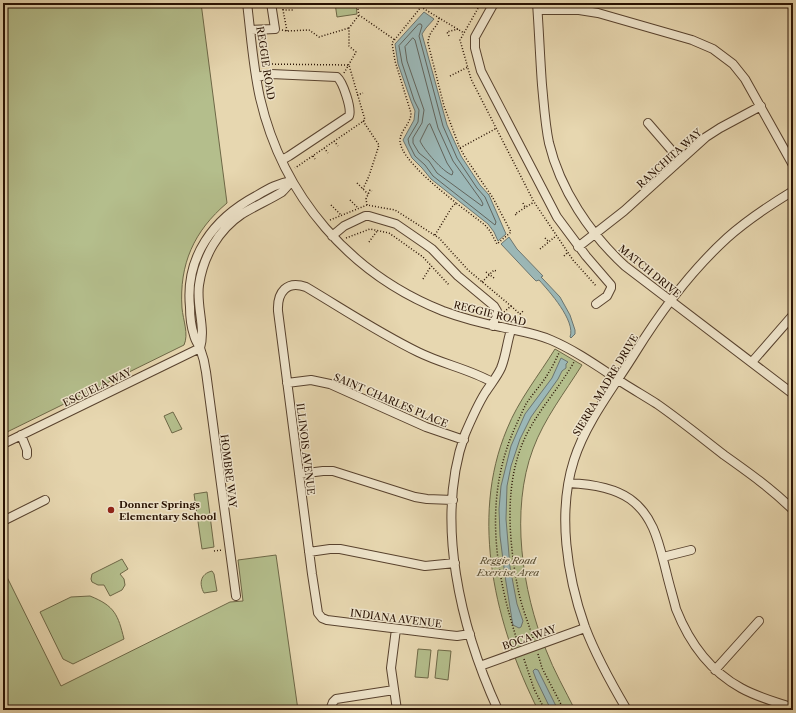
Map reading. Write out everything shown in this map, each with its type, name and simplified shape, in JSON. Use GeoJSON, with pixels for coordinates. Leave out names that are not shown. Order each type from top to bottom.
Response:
{"type":"FeatureCollection","features":[{"type":"Feature","properties":{"kind":"street","name":"REGGIE ROAD"},"geometry":{"type":"LineString","coordinates":[[247,3],[257,77],[266,117],[282,160],[292,181],[314,214],[332,236],[368,269],[400,291],[416,299],[460,317],[493,326],[541,336],[575,353],[658,405],[766,486],[793,510]]}},
{"type":"Feature","properties":{"kind":"street"},"geometry":{"type":"LineString","coordinates":[[251,30],[274,29],[271,3]]}},
{"type":"Feature","properties":{"kind":"street"},"geometry":{"type":"LineString","coordinates":[[494,3],[475,37],[475,48],[481,72],[548,202],[578,247],[611,285],[612,288],[607,296],[596,304]]}},
{"type":"Feature","properties":{"kind":"street"},"geometry":{"type":"LineString","coordinates":[[538,6],[593,12],[677,35],[703,44],[724,56],[733,64],[745,79],[793,165]]}},
{"type":"Feature","properties":{"kind":"street","name":"MATCH DRIVE"},"geometry":{"type":"LineString","coordinates":[[538,6],[544,113],[549,144],[565,185],[581,213],[614,256],[625,266],[793,394]]}},
{"type":"Feature","properties":{"kind":"street"},"geometry":{"type":"LineString","coordinates":[[257,77],[271,74],[335,76],[340,80],[350,111],[349,116],[282,160]]}},
{"type":"Feature","properties":{"kind":"street","name":"RANCHITA WAY"},"geometry":{"type":"LineString","coordinates":[[578,247],[624,211],[712,133],[761,106]]}},
{"type":"Feature","properties":{"kind":"street"},"geometry":{"type":"LineString","coordinates":[[648,123],[680,160]]}},
{"type":"Feature","properties":{"kind":"street","name":"HOMBRE WAY"},"geometry":{"type":"LineString","coordinates":[[236,596],[206,372],[200,348],[203,339],[198,305],[199,285],[205,261],[222,232],[240,216],[283,191],[292,181]]}},
{"type":"Feature","properties":{"kind":"street","name":"SIERRA MADRE DRIVE"},"geometry":{"type":"LineString","coordinates":[[626,710],[606,672],[586,628],[573,582],[567,545],[565,509],[574,460],[589,426],[670,301],[698,267],[728,237],[763,210],[793,191]]}},
{"type":"Feature","properties":{"kind":"street"},"geometry":{"type":"LineString","coordinates":[[332,236],[344,226],[365,216],[396,224],[432,249],[458,276],[494,306],[497,311],[493,326]]}},
{"type":"Feature","properties":{"kind":"street","name":"ILLINOIS AVENUE"},"geometry":{"type":"LineString","coordinates":[[320,616],[317,610],[287,383],[277,302],[279,296],[287,287],[295,285],[306,287],[400,343],[438,361],[492,382]]}},
{"type":"Feature","properties":{"kind":"street"},"geometry":{"type":"LineString","coordinates":[[752,362],[793,316]]}},
{"type":"Feature","properties":{"kind":"street"},"geometry":{"type":"LineString","coordinates":[[498,710],[480,666],[470,634],[460,593],[455,562],[452,524],[453,500],[458,465],[464,440],[471,419],[502,366],[511,330]]}},
{"type":"Feature","properties":{"kind":"street","name":"ESCUELA WAY"},"geometry":{"type":"LineString","coordinates":[[3,444],[200,348]]}},
{"type":"Feature","properties":{"kind":"street","name":"SAINT CHARLES PLACE"},"geometry":{"type":"LineString","coordinates":[[287,383],[311,380],[330,384],[426,427],[464,440]]}},
{"type":"Feature","properties":{"kind":"street"},"geometry":{"type":"LineString","coordinates":[[21,435],[27,450],[27,456]]}},
{"type":"Feature","properties":{"kind":"street"},"geometry":{"type":"LineString","coordinates":[[299,474],[333,471],[415,497],[453,500]]}},
{"type":"Feature","properties":{"kind":"street"},"geometry":{"type":"LineString","coordinates":[[569,483],[611,490],[630,499],[645,514],[651,523],[676,609],[697,649],[715,670],[742,689],[793,708]]}},
{"type":"Feature","properties":{"kind":"street"},"geometry":{"type":"LineString","coordinates":[[3,521],[45,500]]}},
{"type":"Feature","properties":{"kind":"street"},"geometry":{"type":"LineString","coordinates":[[309,552],[340,549],[424,566],[455,562]]}},
{"type":"Feature","properties":{"kind":"street"},"geometry":{"type":"LineString","coordinates":[[662,557],[691,550]]}},
{"type":"Feature","properties":{"kind":"street","name":"INDIANA AVENUE"},"geometry":{"type":"LineString","coordinates":[[320,616],[326,620],[396,629],[457,636],[470,634]]}},
{"type":"Feature","properties":{"kind":"street"},"geometry":{"type":"LineString","coordinates":[[715,670],[759,621]]}},
{"type":"Feature","properties":{"kind":"street","name":"BOCA WAY"},"geometry":{"type":"LineString","coordinates":[[480,666],[586,628]]}},
{"type":"Feature","properties":{"kind":"street"},"geometry":{"type":"LineString","coordinates":[[396,629],[391,668],[397,710]]}},
{"type":"Feature","properties":{"kind":"street"},"geometry":{"type":"LineString","coordinates":[[331,706],[341,698],[394,690]]}},
{"type":"Feature","properties":{"kind":"path"},"geometry":{"type":"LineString","coordinates":[[283,3],[287,31]]}},
{"type":"Feature","properties":{"kind":"path"},"geometry":{"type":"LineString","coordinates":[[357,3],[359,15],[395,40]]}},
{"type":"Feature","properties":{"kind":"path"},"geometry":{"type":"LineString","coordinates":[[439,18],[439,22],[429,35],[428,43],[444,106],[460,148],[493,198],[511,232],[497,244],[485,225],[429,181],[404,151],[400,142],[402,134],[411,119],[411,113],[395,61],[392,43],[421,7],[464,33]]}},
{"type":"Feature","properties":{"kind":"path"},"geometry":{"type":"LineString","coordinates":[[283,10],[293,10]]}},
{"type":"Feature","properties":{"kind":"path"},"geometry":{"type":"LineString","coordinates":[[274,29],[287,31],[309,30],[319,37],[349,28],[359,15]]}},
{"type":"Feature","properties":{"kind":"path"},"geometry":{"type":"LineString","coordinates":[[340,80],[356,52],[349,46],[349,28]]}},
{"type":"Feature","properties":{"kind":"path"},"geometry":{"type":"LineString","coordinates":[[449,36],[447,32],[458,29]]}},
{"type":"Feature","properties":{"kind":"path"},"geometry":{"type":"LineString","coordinates":[[263,64],[349,64]]}},
{"type":"Feature","properties":{"kind":"path"},"geometry":{"type":"LineString","coordinates":[[450,76],[468,67]]}},
{"type":"Feature","properties":{"kind":"path"},"geometry":{"type":"LineString","coordinates":[[358,95],[363,93]]}},
{"type":"Feature","properties":{"kind":"path"},"geometry":{"type":"LineString","coordinates":[[363,121],[379,145],[370,176],[363,189]]}},
{"type":"Feature","properties":{"kind":"path"},"geometry":{"type":"LineString","coordinates":[[460,148],[497,128]]}},
{"type":"Feature","properties":{"kind":"path"},"geometry":{"type":"LineString","coordinates":[[346,132],[348,136]]}},
{"type":"Feature","properties":{"kind":"path"},"geometry":{"type":"LineString","coordinates":[[334,141],[338,146]]}},
{"type":"Feature","properties":{"kind":"path"},"geometry":{"type":"LineString","coordinates":[[324,148],[328,153]]}},
{"type":"Feature","properties":{"kind":"path"},"geometry":{"type":"LineString","coordinates":[[312,156],[315,159]]}},
{"type":"Feature","properties":{"kind":"path"},"geometry":{"type":"LineString","coordinates":[[358,183],[368,194]]}},
{"type":"Feature","properties":{"kind":"path"},"geometry":{"type":"LineString","coordinates":[[367,205],[366,199],[370,190],[372,191]]}},
{"type":"Feature","properties":{"kind":"path"},"geometry":{"type":"LineString","coordinates":[[350,200],[358,208]]}},
{"type":"Feature","properties":{"kind":"path"},"geometry":{"type":"LineString","coordinates":[[516,215],[515,214],[520,210],[534,202],[556,236],[596,286]]}},
{"type":"Feature","properties":{"kind":"path"},"geometry":{"type":"LineString","coordinates":[[435,235],[456,203]]}},
{"type":"Feature","properties":{"kind":"path"},"geometry":{"type":"LineString","coordinates":[[523,203],[525,207]]}},
{"type":"Feature","properties":{"kind":"path"},"geometry":{"type":"LineString","coordinates":[[331,205],[341,215]]}},
{"type":"Feature","properties":{"kind":"path"},"geometry":{"type":"LineString","coordinates":[[518,208],[522,213]]}},
{"type":"Feature","properties":{"kind":"path"},"geometry":{"type":"LineString","coordinates":[[346,238],[370,229],[389,233],[418,253],[449,285]]}},
{"type":"Feature","properties":{"kind":"path"},"geometry":{"type":"LineString","coordinates":[[369,242],[377,231]]}},
{"type":"Feature","properties":{"kind":"path"},"geometry":{"type":"LineString","coordinates":[[540,249],[556,236]]}},
{"type":"Feature","properties":{"kind":"path"},"geometry":{"type":"LineString","coordinates":[[545,238],[549,242]]}},
{"type":"Feature","properties":{"kind":"path"},"geometry":{"type":"LineString","coordinates":[[564,256],[568,252]]}},
{"type":"Feature","properties":{"kind":"path"},"geometry":{"type":"LineString","coordinates":[[423,279],[431,266]]}},
{"type":"Feature","properties":{"kind":"path"},"geometry":{"type":"LineString","coordinates":[[467,269],[470,266]]}},
{"type":"Feature","properties":{"kind":"path"},"geometry":{"type":"LineString","coordinates":[[482,282],[494,270]]}},
{"type":"Feature","properties":{"kind":"path"},"geometry":{"type":"LineString","coordinates":[[486,272],[494,278]]}},
{"type":"Feature","properties":{"kind":"path"},"geometry":{"type":"LineString","coordinates":[[511,306],[520,314],[523,311]]}},
{"type":"Feature","properties":{"kind":"path"},"geometry":{"type":"LineString","coordinates":[[518,643],[508,613],[502,588],[498,561],[495,503],[500,472],[507,447],[526,404],[549,372],[559,353]]}},
{"type":"Feature","properties":{"kind":"path"},"geometry":{"type":"LineString","coordinates":[[533,638],[518,590],[510,518],[512,482],[519,454],[530,429],[574,362]]}},
{"type":"Feature","properties":{"kind":"path"},"geometry":{"type":"LineString","coordinates":[[214,552],[222,550]]}},
{"type":"Feature","properties":{"kind":"path"},"geometry":{"type":"LineString","coordinates":[[538,654],[542,668],[564,710]]}},
{"type":"Feature","properties":{"kind":"path"},"geometry":{"type":"LineString","coordinates":[[524,659],[534,689],[545,710]]}},
{"type":"Feature","properties":{"kind":"green space"},"geometry":{"type":"Polygon","coordinates":[[[3,3],[201,3],[227,203],[215,214],[197,237],[186,263],[182,292],[182,308],[186,332],[184,345],[3,434],[3,3]]]}},
{"type":"Feature","properties":{"kind":"green space"},"geometry":{"type":"Polygon","coordinates":[[[335,3],[356,3],[357,14],[337,17],[335,3]]]}},
{"type":"Feature","properties":{"kind":"green space","name":"Reggie Road Exercise Area"},"geometry":{"type":"Polygon","coordinates":[[[555,349],[582,365],[549,416],[533,449],[526,473],[522,498],[522,550],[525,577],[538,627],[552,665],[575,710],[538,710],[523,678],[510,644],[492,572],[489,536],[490,499],[496,464],[507,429],[523,398],[555,349]]]}},
{"type":"Feature","properties":{"kind":"green space"},"geometry":{"type":"Polygon","coordinates":[[[173,412],[182,429],[172,433],[164,416],[173,412]]]}},
{"type":"Feature","properties":{"kind":"green space"},"geometry":{"type":"Polygon","coordinates":[[[207,492],[214,547],[202,549],[194,494],[207,492]]]}},
{"type":"Feature","properties":{"kind":"green space"},"geometry":{"type":"Polygon","coordinates":[[[276,555],[298,710],[3,710],[3,569],[61,686],[230,602],[243,601],[238,560],[276,555]]]}},
{"type":"Feature","properties":{"kind":"green space"},"geometry":{"type":"Polygon","coordinates":[[[122,559],[128,569],[120,574],[124,579],[125,585],[122,590],[110,596],[104,585],[98,585],[92,582],[92,574],[122,559]]]}},
{"type":"Feature","properties":{"kind":"green space"},"geometry":{"type":"Polygon","coordinates":[[[212,571],[214,574],[217,591],[204,593],[201,586],[203,577],[208,572],[212,571]]]}},
{"type":"Feature","properties":{"kind":"green space"},"geometry":{"type":"Polygon","coordinates":[[[90,596],[105,604],[114,612],[120,624],[124,639],[73,664],[63,659],[40,612],[71,597],[90,596]]]}},
{"type":"Feature","properties":{"kind":"green space"},"geometry":{"type":"Polygon","coordinates":[[[418,649],[431,650],[428,678],[415,677],[418,649]]]}},
{"type":"Feature","properties":{"kind":"green space"},"geometry":{"type":"Polygon","coordinates":[[[438,650],[451,651],[448,680],[435,678],[438,650]]]}},
{"type":"Feature","properties":{"kind":"water"},"geometry":{"type":"Polygon","coordinates":[[[424,12],[434,19],[422,34],[447,125],[461,156],[480,185],[489,195],[506,234],[498,241],[488,224],[431,179],[412,158],[403,140],[414,120],[415,111],[398,64],[395,44],[424,12]]]}},
{"type":"Feature","properties":{"kind":"water"},"geometry":{"type":"Polygon","coordinates":[[[509,237],[517,249],[543,276],[541,277],[560,297],[570,315],[575,330],[575,334],[571,338],[569,323],[555,299],[539,280],[536,281],[501,244],[509,237]]]}},
{"type":"Feature","properties":{"kind":"water"},"geometry":{"type":"Polygon","coordinates":[[[561,358],[568,362],[566,364],[566,368],[562,371],[531,417],[520,439],[511,466],[507,486],[506,519],[510,567],[517,604],[523,621],[521,627],[519,628],[513,625],[505,576],[500,536],[499,509],[501,486],[511,446],[525,414],[552,378],[561,358]]]}},
{"type":"Feature","properties":{"kind":"water"},"geometry":{"type":"Polygon","coordinates":[[[535,669],[538,670],[558,710],[551,710],[536,679],[533,671],[535,669]]]}},
{"type":"Feature","properties":{"kind":"place","name":"Donner Springs Elementary School"},"geometry":{"type":"Point","coordinates":[111,510]}}]}
